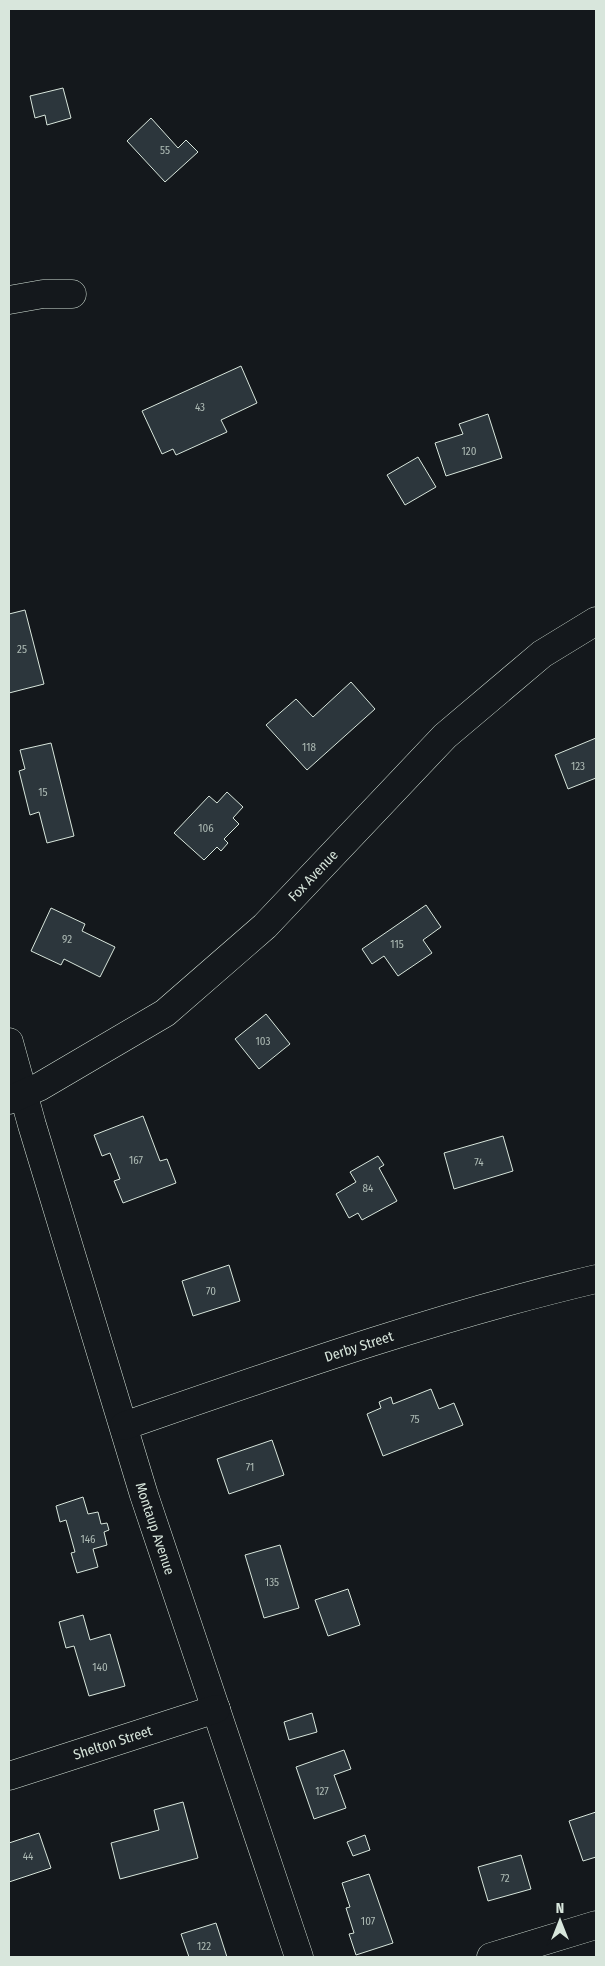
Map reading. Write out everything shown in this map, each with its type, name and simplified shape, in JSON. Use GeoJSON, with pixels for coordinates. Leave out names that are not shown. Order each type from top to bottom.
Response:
{"type":"FeatureCollection","features":[{"type":"Feature","properties":{"kind":"street"},"geometry":{"type":"LineString","coordinates":[[9,300],[43,294],[72,294]]}},
{"type":"Feature","properties":{"kind":"street","name":"Fox Avenue"},"geometry":{"type":"LineString","coordinates":[[16,1097],[39,1087],[165,1013],[265,926],[445,736],[542,654],[596,621]]}},
{"type":"Feature","properties":{"kind":"street","name":"Montaup Avenue"},"geometry":{"type":"LineString","coordinates":[[9,1042],[16,1097],[124,1426],[144,1495],[299,1957]]}},
{"type":"Feature","properties":{"kind":"street","name":"Derby Street"},"geometry":{"type":"LineString","coordinates":[[124,1426],[405,1331],[518,1298],[596,1279]]}},
{"type":"Feature","properties":{"kind":"street","name":"Shelton Street"},"geometry":{"type":"LineString","coordinates":[[9,1776],[216,1709]]}},
{"type":"Feature","properties":{"kind":"street"},"geometry":{"type":"LineString","coordinates":[[491,1957],[596,1925]]}},
{"type":"Feature","properties":{"kind":"building"},"geometry":{"type":"Polygon","coordinates":[[[63,88],[71,118],[47,125],[45,115],[35,118],[30,96],[63,88]]]}},
{"type":"Feature","properties":{"kind":"building"},"geometry":{"type":"Polygon","coordinates":[[[151,118],[178,148],[186,140],[198,152],[165,182],[127,141],[151,118]]]}},
{"type":"Feature","properties":{"kind":"building"},"geometry":{"type":"Polygon","coordinates":[[[241,366],[257,403],[221,420],[227,432],[176,455],[173,449],[162,454],[142,411],[241,366]]]}},
{"type":"Feature","properties":{"kind":"building"},"geometry":{"type":"Polygon","coordinates":[[[488,414],[502,458],[446,476],[435,443],[463,434],[459,424],[488,414]]]}},
{"type":"Feature","properties":{"kind":"building"},"geometry":{"type":"Polygon","coordinates":[[[418,457],[436,487],[405,505],[387,475],[418,457]]]}},
{"type":"Feature","properties":{"kind":"building"},"geometry":{"type":"Polygon","coordinates":[[[25,610],[44,684],[9,693],[9,614],[25,610]]]}},
{"type":"Feature","properties":{"kind":"building"},"geometry":{"type":"Polygon","coordinates":[[[351,682],[375,709],[307,770],[266,725],[296,699],[313,717],[351,682]]]}},
{"type":"Feature","properties":{"kind":"building"},"geometry":{"type":"Polygon","coordinates":[[[596,738],[596,778],[568,789],[555,755],[596,738]]]}},
{"type":"Feature","properties":{"kind":"building"},"geometry":{"type":"Polygon","coordinates":[[[51,743],[74,836],[47,843],[39,812],[30,815],[19,771],[25,769],[20,750],[51,743]]]}},
{"type":"Feature","properties":{"kind":"building"},"geometry":{"type":"Polygon","coordinates":[[[227,792],[243,807],[233,818],[239,824],[224,839],[228,843],[221,851],[217,847],[204,860],[174,833],[209,796],[217,803],[227,792]]]}},
{"type":"Feature","properties":{"kind":"building"},"geometry":{"type":"Polygon","coordinates":[[[426,905],[441,927],[423,940],[432,953],[398,976],[384,956],[372,964],[362,949],[426,905]]]}},
{"type":"Feature","properties":{"kind":"building"},"geometry":{"type":"Polygon","coordinates":[[[51,908],[85,924],[82,931],[115,947],[100,977],[64,959],[61,965],[31,951],[51,908]]]}},
{"type":"Feature","properties":{"kind":"building"},"geometry":{"type":"Polygon","coordinates":[[[266,1014],[290,1044],[259,1069],[235,1039],[266,1014]]]}},
{"type":"Feature","properties":{"kind":"building"},"geometry":{"type":"Polygon","coordinates":[[[143,1116],[160,1161],[167,1159],[176,1183],[123,1203],[114,1181],[120,1179],[110,1153],[102,1156],[94,1135],[143,1116]]]}},
{"type":"Feature","properties":{"kind":"building"},"geometry":{"type":"Polygon","coordinates":[[[503,1136],[513,1171],[454,1189],[444,1153],[503,1136]]]}},
{"type":"Feature","properties":{"kind":"building"},"geometry":{"type":"Polygon","coordinates":[[[378,1156],[384,1165],[379,1168],[397,1201],[362,1220],[358,1213],[349,1218],[336,1194],[356,1182],[350,1172],[378,1156]]]}},
{"type":"Feature","properties":{"kind":"building"},"geometry":{"type":"Polygon","coordinates":[[[229,1265],[240,1301],[193,1316],[182,1281],[229,1265]]]}},
{"type":"Feature","properties":{"kind":"building"},"geometry":{"type":"Polygon","coordinates":[[[431,1389],[439,1409],[454,1403],[463,1425],[383,1456],[367,1414],[381,1408],[379,1402],[391,1397],[393,1404],[431,1389]]]}},
{"type":"Feature","properties":{"kind":"building"},"geometry":{"type":"Polygon","coordinates":[[[272,1440],[284,1475],[229,1494],[217,1459],[272,1440]]]}},
{"type":"Feature","properties":{"kind":"building"},"geometry":{"type":"Polygon","coordinates":[[[83,1497],[88,1514],[98,1512],[101,1524],[107,1523],[109,1530],[104,1532],[107,1545],[93,1549],[98,1567],[77,1573],[71,1553],[75,1552],[66,1520],[60,1522],[56,1506],[83,1497]]]}},
{"type":"Feature","properties":{"kind":"building"},"geometry":{"type":"Polygon","coordinates":[[[280,1545],[299,1608],[264,1618],[245,1555],[280,1545]]]}},
{"type":"Feature","properties":{"kind":"building"},"geometry":{"type":"Polygon","coordinates":[[[348,1589],[360,1625],[328,1636],[315,1600],[348,1589]]]}},
{"type":"Feature","properties":{"kind":"building"},"geometry":{"type":"Polygon","coordinates":[[[83,1615],[90,1640],[110,1634],[125,1686],[89,1696],[74,1646],[66,1648],[59,1622],[83,1615]]]}},
{"type":"Feature","properties":{"kind":"building"},"geometry":{"type":"Polygon","coordinates":[[[312,1713],[317,1732],[289,1740],[284,1722],[312,1713]]]}},
{"type":"Feature","properties":{"kind":"building"},"geometry":{"type":"Polygon","coordinates":[[[344,1750],[351,1769],[334,1775],[346,1808],[314,1819],[296,1767],[344,1750]]]}},
{"type":"Feature","properties":{"kind":"building"},"geometry":{"type":"Polygon","coordinates":[[[183,1802],[198,1858],[120,1879],[111,1843],[159,1830],[154,1810],[183,1802]]]}},
{"type":"Feature","properties":{"kind":"building"},"geometry":{"type":"Polygon","coordinates":[[[596,1812],[596,1857],[583,1861],[569,1821],[596,1812]]]}},
{"type":"Feature","properties":{"kind":"building"},"geometry":{"type":"Polygon","coordinates":[[[39,1833],[51,1868],[9,1882],[9,1843],[39,1833]]]}},
{"type":"Feature","properties":{"kind":"building"},"geometry":{"type":"Polygon","coordinates":[[[365,1835],[370,1850],[353,1856],[347,1842],[365,1835]]]}},
{"type":"Feature","properties":{"kind":"building"},"geometry":{"type":"Polygon","coordinates":[[[521,1855],[531,1889],[488,1901],[478,1867],[521,1855]]]}},
{"type":"Feature","properties":{"kind":"building"},"geometry":{"type":"Polygon","coordinates":[[[369,1874],[393,1943],[356,1955],[349,1934],[354,1933],[346,1908],[350,1907],[342,1883],[369,1874]]]}},
{"type":"Feature","properties":{"kind":"building"},"geometry":{"type":"Polygon","coordinates":[[[216,1923],[227,1957],[189,1957],[181,1934],[216,1923]]]}}]}
